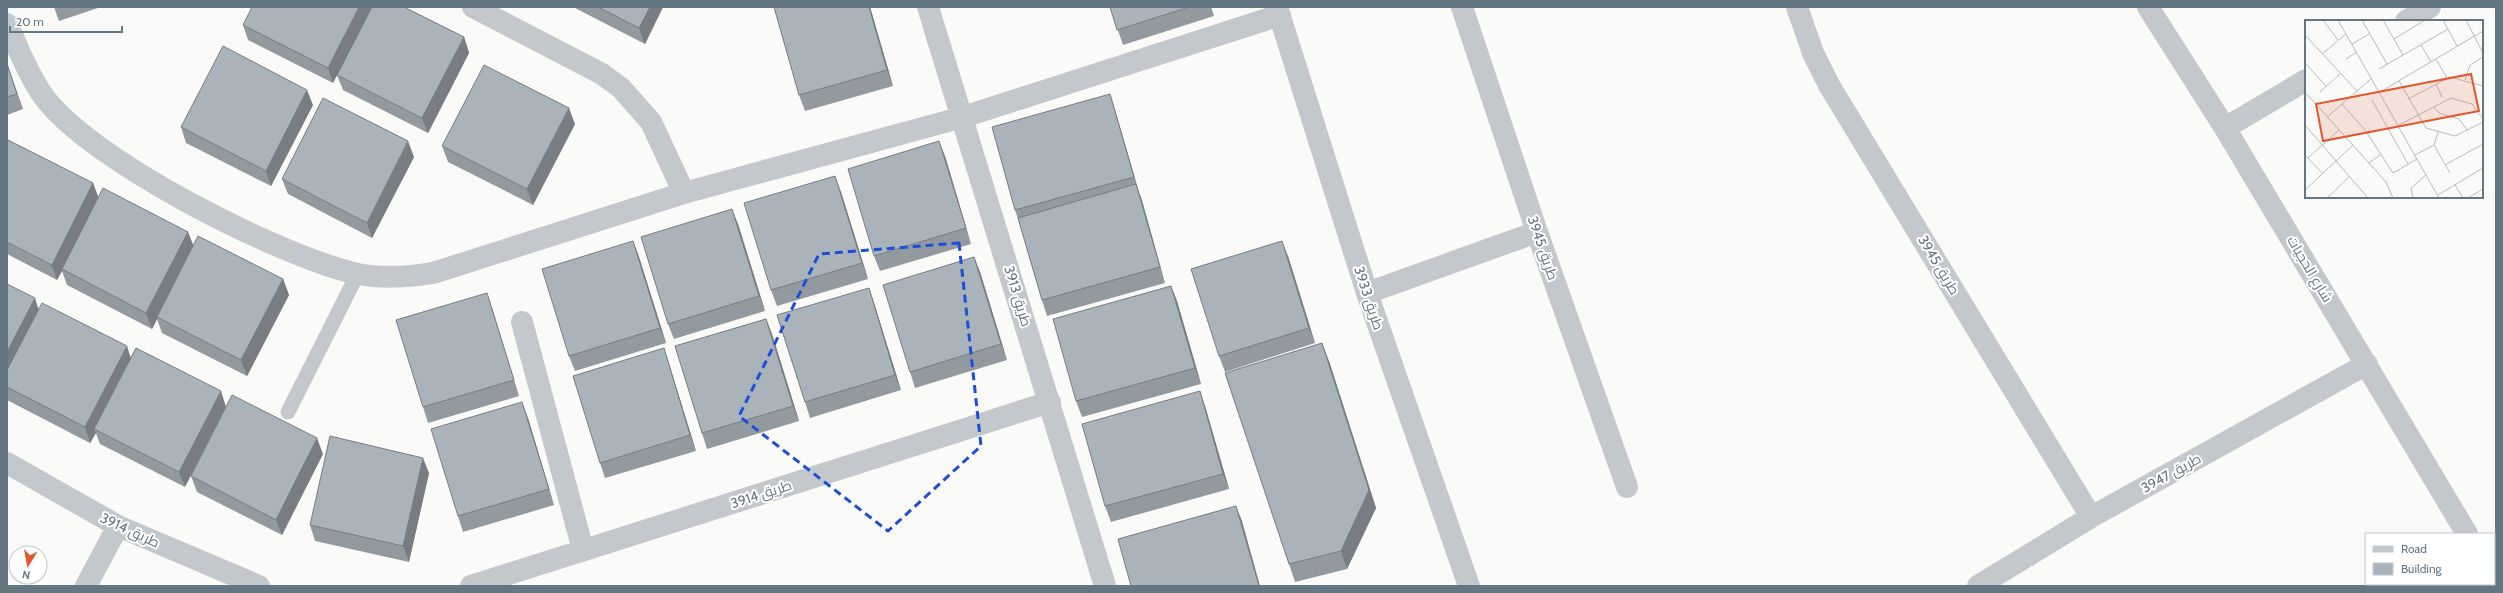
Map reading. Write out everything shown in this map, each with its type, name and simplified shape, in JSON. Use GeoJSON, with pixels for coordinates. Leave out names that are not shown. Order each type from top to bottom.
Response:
{"type":"FeatureCollection","features":[{"type":"Feature","properties":{"kind":"street"},"geometry":{"type":"LineString","coordinates":[[473,7],[602,74],[621,88],[651,122],[684,193]]}},
{"type":"Feature","properties":{"kind":"street","name":"طريق 3913"},"geometry":{"type":"LineString","coordinates":[[928,7],[963,117],[1105,586]]}},
{"type":"Feature","properties":{"kind":"street","name":"طريق 3945"},"geometry":{"type":"LineString","coordinates":[[1462,7],[1537,232],[1628,487]]}},
{"type":"Feature","properties":{"kind":"street","name":"طريق 3945"},"geometry":{"type":"LineString","coordinates":[[1798,7],[1813,53],[1829,85],[2091,517]]}},
{"type":"Feature","properties":{"kind":"street","name":"شارع الحجيات"},"geometry":{"type":"LineString","coordinates":[[2148,7],[2225,128],[2466,533]]}},
{"type":"Feature","properties":{"kind":"street"},"geometry":{"type":"LineString","coordinates":[[2408,20],[2430,7]]}},
{"type":"Feature","properties":{"kind":"street"},"geometry":{"type":"LineString","coordinates":[[7,24],[42,95],[79,134],[143,176],[244,230],[301,255],[358,274],[395,278],[433,274],[684,193],[963,117],[1278,11]]}},
{"type":"Feature","properties":{"kind":"street","name":"طريق 3933"},"geometry":{"type":"LineString","coordinates":[[1278,11],[1367,293],[1469,586]]}},
{"type":"Feature","properties":{"kind":"street"},"geometry":{"type":"LineString","coordinates":[[2225,128],[2305,81]]}},
{"type":"Feature","properties":{"kind":"street"},"geometry":{"type":"LineString","coordinates":[[1367,293],[1537,232]]}},
{"type":"Feature","properties":{"kind":"street"},"geometry":{"type":"LineString","coordinates":[[522,322],[583,550]]}},
{"type":"Feature","properties":{"kind":"street","name":"طريق 3947"},"geometry":{"type":"LineString","coordinates":[[1978,586],[2091,517],[2366,364]]}},
{"type":"Feature","properties":{"kind":"street","name":"طريق 3914"},"geometry":{"type":"LineString","coordinates":[[471,586],[1050,402]]}},
{"type":"Feature","properties":{"kind":"street","name":"طريق 3914"},"geometry":{"type":"LineString","coordinates":[[7,463],[118,526],[259,586]]}},
{"type":"Feature","properties":{"kind":"street"},"geometry":{"type":"LineString","coordinates":[[86,586],[118,526]]}},
{"type":"Feature","properties":{"kind":"lane"},"geometry":{"type":"LineString","coordinates":[[288,412],[358,274]]}},
{"type":"Feature","properties":{"kind":"highlighted area"},"geometry":{"type":"Polygon","coordinates":[[[959,243],[981,446],[888,531],[739,416],[819,254],[959,243]]]}},
{"type":"Feature","properties":{"kind":"building"},"geometry":{"type":"Polygon","coordinates":[[[252,7],[359,7],[328,68],[243,25],[252,7]]]}},
{"type":"Feature","properties":{"kind":"building"},"geometry":{"type":"Polygon","coordinates":[[[372,7],[404,7],[464,37],[422,118],[337,75],[372,7]]]}},
{"type":"Feature","properties":{"kind":"building"},"geometry":{"type":"Polygon","coordinates":[[[598,7],[650,7],[639,28],[598,7]]]}},
{"type":"Feature","properties":{"kind":"building"},"geometry":{"type":"Polygon","coordinates":[[[774,7],[869,7],[887,70],[799,95],[774,7]]]}},
{"type":"Feature","properties":{"kind":"building"},"geometry":{"type":"Polygon","coordinates":[[[1110,7],[1189,7],[1117,30],[1110,7]]]}},
{"type":"Feature","properties":{"kind":"building"},"geometry":{"type":"Polygon","coordinates":[[[223,46],[307,90],[266,171],[181,127],[223,46]]]}},
{"type":"Feature","properties":{"kind":"building"},"geometry":{"type":"Polygon","coordinates":[[[7,64],[17,94],[7,97],[7,64]]]}},
{"type":"Feature","properties":{"kind":"building"},"geometry":{"type":"Polygon","coordinates":[[[484,65],[569,108],[527,189],[442,146],[484,65]]]}},
{"type":"Feature","properties":{"kind":"building"},"geometry":{"type":"Polygon","coordinates":[[[1110,94],[1134,177],[1015,210],[992,127],[1110,94]]]}},
{"type":"Feature","properties":{"kind":"building"},"geometry":{"type":"Polygon","coordinates":[[[323,98],[408,141],[367,223],[282,179],[323,98]]]}},
{"type":"Feature","properties":{"kind":"building"},"geometry":{"type":"Polygon","coordinates":[[[8,140],[93,183],[52,265],[7,242],[8,140]]]}},
{"type":"Feature","properties":{"kind":"building"},"geometry":{"type":"Polygon","coordinates":[[[939,141],[966,228],[874,256],[848,169],[939,141]]]}},
{"type":"Feature","properties":{"kind":"building"},"geometry":{"type":"Polygon","coordinates":[[[835,176],[862,263],[771,290],[744,203],[835,176]]]}},
{"type":"Feature","properties":{"kind":"building"},"geometry":{"type":"Polygon","coordinates":[[[1136,184],[1160,267],[1042,300],[1018,218],[1136,184]]]}},
{"type":"Feature","properties":{"kind":"building"},"geometry":{"type":"Polygon","coordinates":[[[103,188],[188,232],[146,313],[62,269],[103,188]]]}},
{"type":"Feature","properties":{"kind":"building"},"geometry":{"type":"Polygon","coordinates":[[[732,209],[759,296],[668,324],[641,237],[732,209]]]}},
{"type":"Feature","properties":{"kind":"building"},"geometry":{"type":"Polygon","coordinates":[[[198,236],[283,279],[241,360],[157,317],[198,236]]]}},
{"type":"Feature","properties":{"kind":"building"},"geometry":{"type":"Polygon","coordinates":[[[633,241],[660,328],[569,356],[542,269],[633,241]]]}},
{"type":"Feature","properties":{"kind":"building"},"geometry":{"type":"Polygon","coordinates":[[[1282,241],[1309,328],[1219,356],[1191,269],[1282,241]]]}},
{"type":"Feature","properties":{"kind":"building"},"geometry":{"type":"Polygon","coordinates":[[[974,257],[1001,344],[910,372],[883,285],[974,257]]]}},
{"type":"Feature","properties":{"kind":"building"},"geometry":{"type":"Polygon","coordinates":[[[7,284],[35,298],[7,352],[7,284]]]}},
{"type":"Feature","properties":{"kind":"building"},"geometry":{"type":"Polygon","coordinates":[[[1171,286],[1195,368],[1076,401],[1053,319],[1171,286]]]}},
{"type":"Feature","properties":{"kind":"building"},"geometry":{"type":"Polygon","coordinates":[[[869,288],[895,375],[805,402],[777,315],[869,288]]]}},
{"type":"Feature","properties":{"kind":"building"},"geometry":{"type":"Polygon","coordinates":[[[487,293],[514,380],[423,407],[396,320],[487,293]]]}},
{"type":"Feature","properties":{"kind":"building"},"geometry":{"type":"Polygon","coordinates":[[[42,303],[127,346],[85,427],[7,387],[7,370],[42,303]]]}},
{"type":"Feature","properties":{"kind":"building"},"geometry":{"type":"Polygon","coordinates":[[[766,319],[793,406],[702,433],[675,346],[766,319]]]}},
{"type":"Feature","properties":{"kind":"building"},"geometry":{"type":"Polygon","coordinates":[[[1322,343],[1369,490],[1341,551],[1289,564],[1225,373],[1322,343]]]}},
{"type":"Feature","properties":{"kind":"building"},"geometry":{"type":"Polygon","coordinates":[[[136,348],[221,391],[179,472],[94,429],[136,348]]]}},
{"type":"Feature","properties":{"kind":"building"},"geometry":{"type":"Polygon","coordinates":[[[664,348],[690,435],[600,463],[573,376],[664,348]]]}},
{"type":"Feature","properties":{"kind":"building"},"geometry":{"type":"Polygon","coordinates":[[[1200,391],[1223,474],[1105,506],[1082,424],[1200,391]]]}},
{"type":"Feature","properties":{"kind":"building"},"geometry":{"type":"Polygon","coordinates":[[[232,395],[317,438],[276,520],[191,476],[232,395]]]}},
{"type":"Feature","properties":{"kind":"building"},"geometry":{"type":"Polygon","coordinates":[[[522,402],[549,489],[458,516],[431,429],[522,402]]]}},
{"type":"Feature","properties":{"kind":"building"},"geometry":{"type":"Polygon","coordinates":[[[330,436],[423,458],[403,546],[310,525],[330,436]]]}},
{"type":"Feature","properties":{"kind":"building"},"geometry":{"type":"Polygon","coordinates":[[[1236,506],[1259,586],[1131,586],[1118,539],[1236,506]]]}}]}
